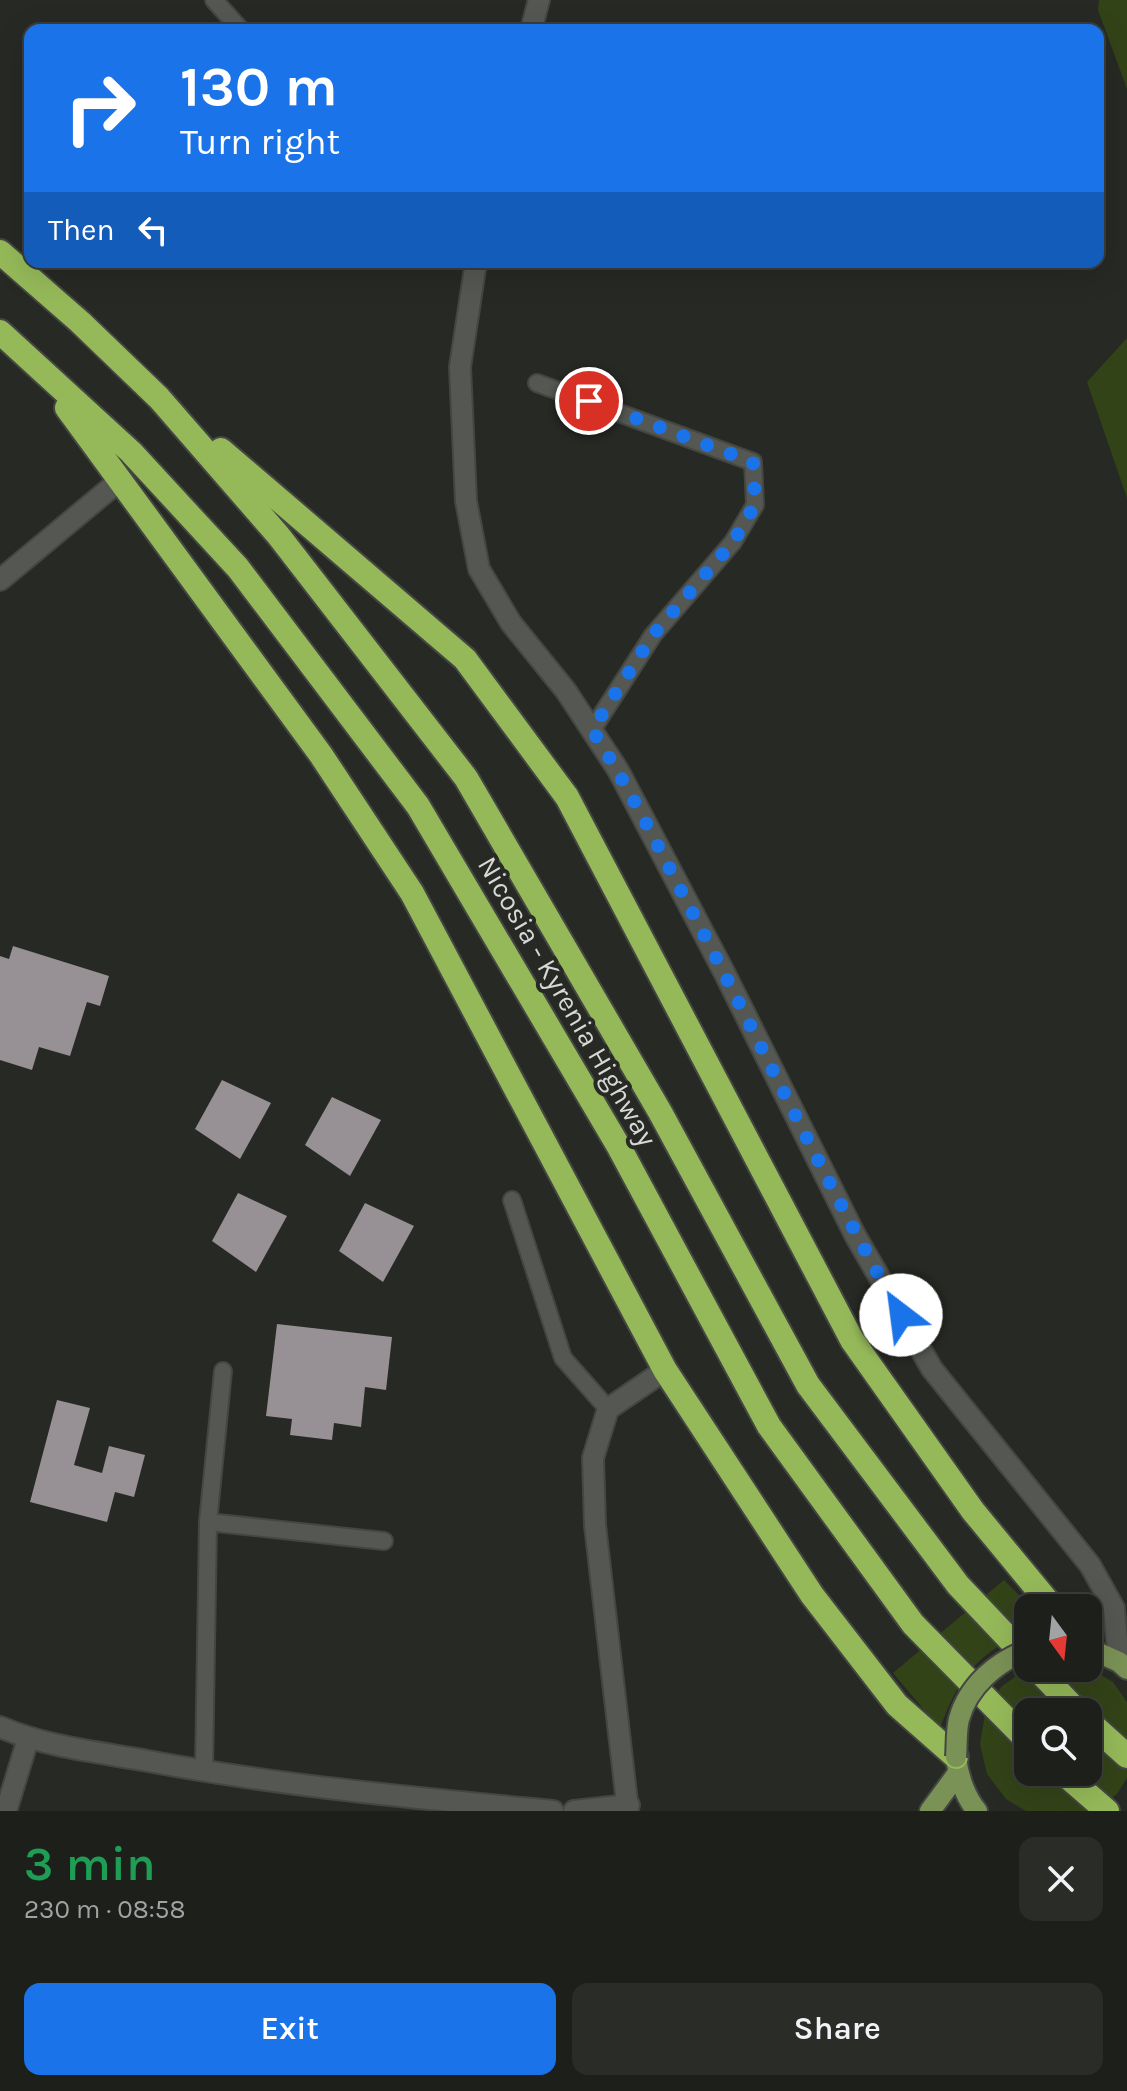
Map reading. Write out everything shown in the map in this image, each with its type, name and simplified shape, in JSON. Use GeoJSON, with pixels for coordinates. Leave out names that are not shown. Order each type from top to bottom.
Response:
{"type":"FeatureCollection","features":[{"type":"Feature","properties":{"kind":"highway","name":"Nicosia - Kyrenia Highway"},"geometry":{"type":"LineString","coordinates":[[0,252],[80,322],[159,398],[278,535],[466,778],[660,1112],[808,1385],[958,1585],[1014,1644]]}},
{"type":"Feature","properties":{"kind":"highway","name":"Nicosia - Kyrenia Highway"},"geometry":{"type":"LineString","coordinates":[[0,332],[131,452],[238,568],[418,806],[619,1147],[769,1426],[913,1624],[1014,1727]]}},
{"type":"Feature","properties":{"kind":"highway"},"geometry":{"type":"LineString","coordinates":[[41,371],[321,755],[412,893],[665,1370],[812,1595],[897,1705],[957,1765]]}},
{"type":"Feature","properties":{"kind":"highway"},"geometry":{"type":"LineString","coordinates":[[159,398],[465,659],[567,797],[852,1340],[973,1511],[1041,1594]]}},
{"type":"Feature","properties":{"kind":"highway"},"geometry":{"type":"LineString","coordinates":[[1049,1682],[1065,1698]]}},
{"type":"Feature","properties":{"kind":"highway"},"geometry":{"type":"LineString","coordinates":[[1102,1734],[1127,1756]]}},
{"type":"Feature","properties":{"kind":"highway"},"geometry":{"type":"LineString","coordinates":[[1078,1786],[1107,1811]]}},
{"type":"Feature","properties":{"kind":"main road"},"geometry":{"type":"LineString","coordinates":[[977,1811],[972,1806],[957,1765],[960,1718],[978,1682],[1014,1655]]}},
{"type":"Feature","properties":{"kind":"main road"},"geometry":{"type":"LineString","coordinates":[[1102,1655],[1123,1666]]}},
{"type":"Feature","properties":{"kind":"main road"},"geometry":{"type":"LineString","coordinates":[[930,1811],[957,1765]]}},
{"type":"Feature","properties":{"kind":"street"},"geometry":{"type":"LineString","coordinates":[[533,24],[539,0]]}},
{"type":"Feature","properties":{"kind":"street"},"geometry":{"type":"LineString","coordinates":[[475,268],[460,367],[466,501],[479,569],[511,623],[566,691],[618,770],[710,945],[855,1235],[932,1369],[1090,1565],[1114,1608],[1123,1666]]}},
{"type":"Feature","properties":{"kind":"street"},"geometry":{"type":"LineString","coordinates":[[0,580],[119,481]]}},
{"type":"Feature","properties":{"kind":"street"},"geometry":{"type":"LineString","coordinates":[[574,1811],[630,1809],[595,1525],[593,1458],[608,1409],[665,1370]]}},
{"type":"Feature","properties":{"kind":"street"},"geometry":{"type":"LineString","coordinates":[[0,1727],[28,1739],[204,1771],[362,1793],[553,1811]]}},
{"type":"Feature","properties":{"kind":"street"},"geometry":{"type":"LineString","coordinates":[[6,1811],[28,1739]]}},
{"type":"Feature","properties":{"kind":"lane"},"geometry":{"type":"LineString","coordinates":[[214,0],[236,24]]}},
{"type":"Feature","properties":{"kind":"lane"},"geometry":{"type":"LineString","coordinates":[[537,383],[753,462],[755,505],[733,542],[653,635],[592,730]]}},
{"type":"Feature","properties":{"kind":"lane"},"geometry":{"type":"LineString","coordinates":[[512,1200],[563,1358],[608,1409]]}},
{"type":"Feature","properties":{"kind":"lane"},"geometry":{"type":"LineString","coordinates":[[204,1771],[208,1522],[223,1371]]}},
{"type":"Feature","properties":{"kind":"lane"},"geometry":{"type":"LineString","coordinates":[[208,1522],[384,1541]]}},
{"type":"Feature","properties":{"kind":"green space"},"geometry":{"type":"Polygon","coordinates":[[[1099,0],[1127,0],[1127,89],[1104,24],[1098,10],[1099,0]]]}},
{"type":"Feature","properties":{"kind":"green space"},"geometry":{"type":"Polygon","coordinates":[[[1127,338],[1127,498],[1087,382],[1127,338]]]}},
{"type":"Feature","properties":{"kind":"green space"},"geometry":{"type":"Polygon","coordinates":[[[1004,1580],[1018,1594],[1014,1594],[1014,1637],[972,1668],[955,1694],[940,1729],[893,1673],[1004,1580]]]}},
{"type":"Feature","properties":{"kind":"green space"},"geometry":{"type":"Polygon","coordinates":[[[1102,1675],[1113,1682],[1127,1702],[1127,1778],[1117,1794],[1094,1811],[1026,1811],[1006,1799],[987,1774],[980,1744],[985,1714],[1001,1687],[1014,1678],[1014,1682],[1102,1682],[1102,1675]]]}},
{"type":"Feature","properties":{"kind":"building"},"geometry":{"type":"Polygon","coordinates":[[[13,946],[109,976],[100,1006],[87,1002],[70,1056],[39,1047],[32,1070],[0,1060],[0,956],[9,959],[13,946]]]}},
{"type":"Feature","properties":{"kind":"building"},"geometry":{"type":"Polygon","coordinates":[[[222,1080],[271,1103],[240,1159],[195,1129],[222,1080]]]}},
{"type":"Feature","properties":{"kind":"building"},"geometry":{"type":"Polygon","coordinates":[[[332,1097],[381,1120],[350,1176],[305,1145],[332,1097]]]}},
{"type":"Feature","properties":{"kind":"building"},"geometry":{"type":"Polygon","coordinates":[[[238,1193],[287,1216],[256,1272],[212,1241],[238,1193]]]}},
{"type":"Feature","properties":{"kind":"building"},"geometry":{"type":"Polygon","coordinates":[[[365,1203],[414,1226],[383,1282],[339,1251],[365,1203]]]}},
{"type":"Feature","properties":{"kind":"building"},"geometry":{"type":"Polygon","coordinates":[[[277,1324],[392,1337],[386,1390],[365,1387],[361,1427],[334,1423],[332,1440],[290,1435],[292,1419],[266,1416],[277,1324]]]}},
{"type":"Feature","properties":{"kind":"building"},"geometry":{"type":"Polygon","coordinates":[[[57,1400],[90,1408],[74,1465],[102,1473],[109,1446],[145,1455],[134,1497],[115,1492],[107,1522],[30,1502],[57,1400]]]}},
{"type":"Feature","properties":{"kind":"route"},"geometry":{"type":"LineString","coordinates":[[589,401],[753,462],[755,505],[733,542],[653,635],[592,730],[618,770],[724,972],[855,1235],[901,1315]]}}]}
